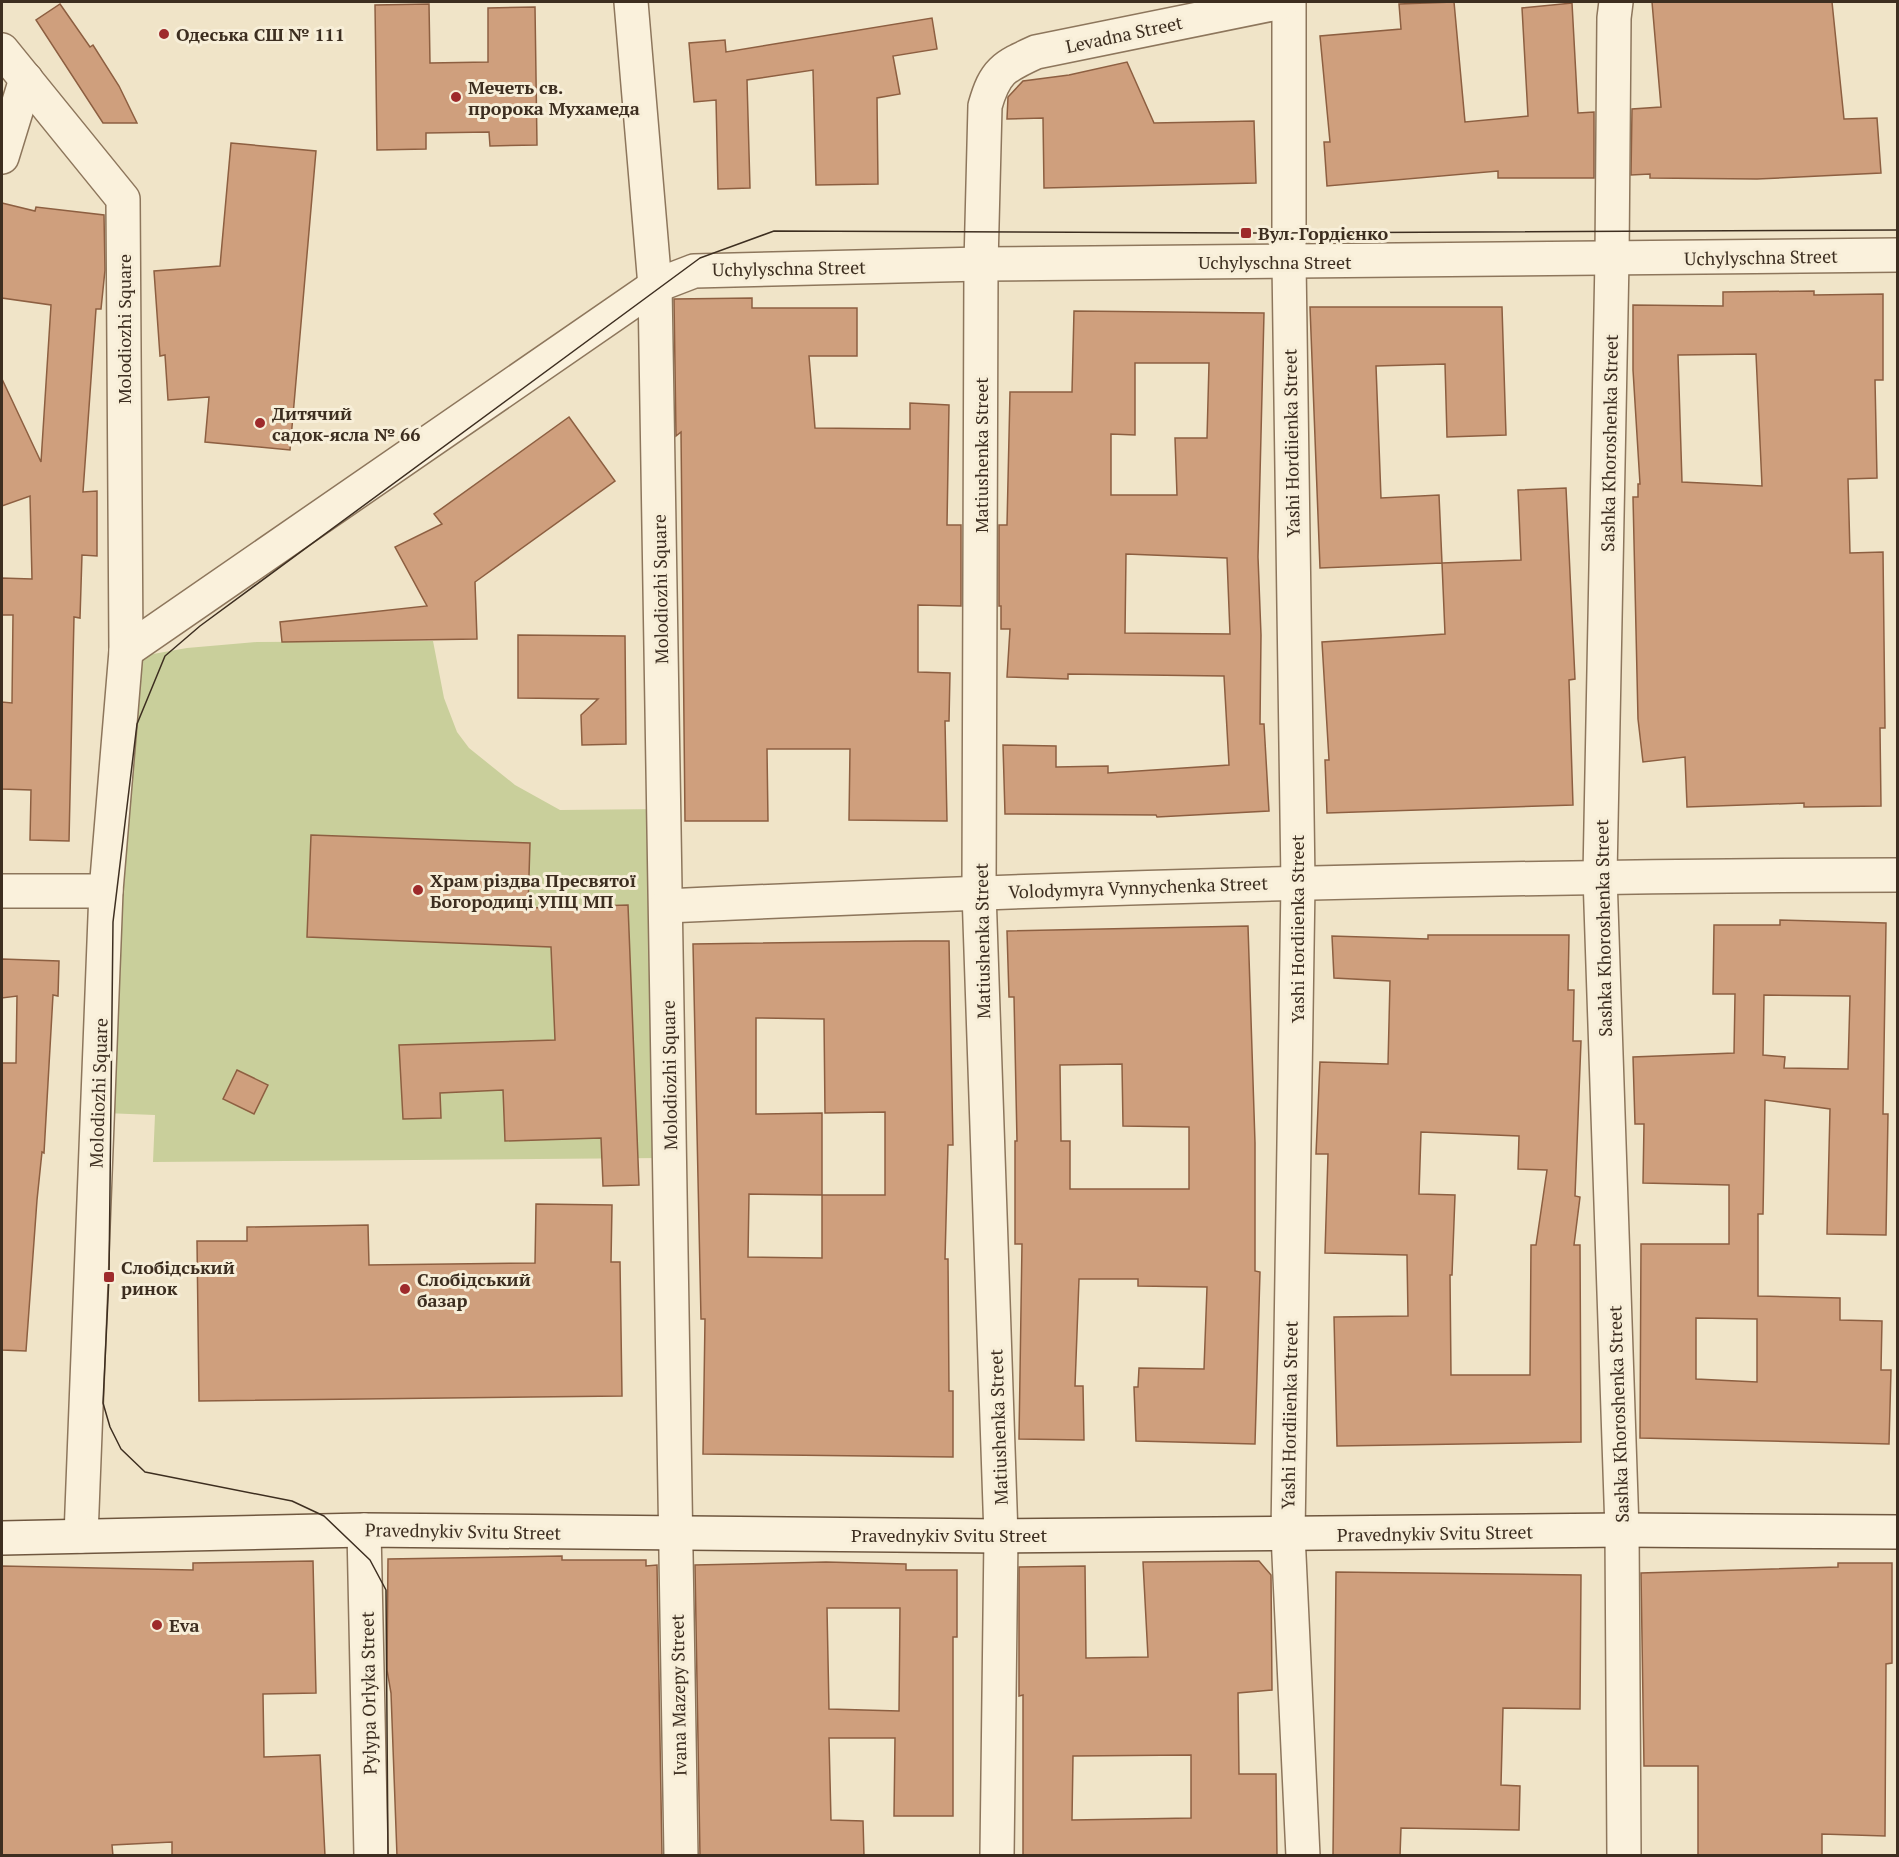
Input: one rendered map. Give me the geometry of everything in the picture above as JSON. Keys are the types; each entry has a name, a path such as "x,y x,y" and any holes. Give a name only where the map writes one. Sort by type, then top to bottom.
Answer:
{"street":[{"path":"126,651 655,286 631,2"},
{"name":"Levadna Street","path":"1036,52 1282,2"},
{"name":"Yashi Hordiienka Street","path":"1288,2 1289,262 1298,882 1287,1534 1303,1856"},
{"name":"Sashka Khoroshenka Street","path":"1616,2 1600,876 1622,1530 1624,1856"},
{"name":"Molodiozhi Square","path":"2,50 123,199 126,651 106,891 81,1536"},
{"name":"Matiushenka Street","path":"997,1856 1001,1536 980,892 981,264 985,106 992,81 1005,66 1036,52"},
{"path":"2,157 26,79"},
{"name":"Uchylyschna Street","path":"655,286 694,271 981,264 1898,255"},
{"name":"Molodiozhi Square","path":"655,286 676,1534"},
{"name":"Volodymyra Vynnychenka Street","path":"666,906 980,892 1298,882 1600,876 1898,875"},
{"path":"2,891 106,891"},
{"name":"Pravednykiv Svitu Street","path":"2,1538 364,1530 1001,1536 1622,1530 1898,1532"},
{"name":"Pylypa Orlyka Street","path":"364,1530 371,1856"},
{"name":"Ivana Mazepy Street","path":"676,1534 681,1856"}],"green space":[{"path":"433,641 444,698 457,732 469,748 515,785 560,810 663,809 661,1158 153,1162 155,1115 104,1113 136,657 187,648 257,642"}],"building":[{"path":"1454,2 1465,122 1528,116 1522,8 1572,3 1578,113 1594,112 1594,178 1498,178 1498,171 1327,186 1324,142 1330,142 1320,36 1401,29 1399,4"},
{"path":"1652,2 1832,2 1844,119 1877,118 1881,173 1757,179 1650,178 1650,174 1631,175 1632,109 1661,107"},
{"path":"60,4 90,47 93,45 119,86 137,123 103,123 36,20"},
{"name":"Мечеть св. пророка Мухамеда","path":"429,4 430,63 488,62 488,8 535,7 537,145 490,146 489,132 426,133 426,149 377,150 375,5"},
{"path":"932,18 937,49 893,56 900,94 877,98 878,184 816,185 813,70 747,80 750,188 718,189 716,100 694,102 689,43 725,40 726,52"},
{"path":"1127,62 1154,123 1254,121 1256,183 1044,188 1043,118 1007,119 1008,97 1023,81 1069,75"},
{"path":"231,143 316,151 290,450 205,442 209,397 168,400 165,355 160,356 154,271 220,266"},
{"path":"2,203 35,211 36,207 104,215 105,270 101,309 96,309 83,492 97,491 97,556 82,555 80,618 74,617 69,841 30,840 31,790 2,789 2,702 12,703 13,615 2,615 2,578 32,579 30,496 2,506 2,379 41,462 51,305 2,298"},
{"path":"1814,291 1814,295 1883,294 1883,380 1875,380 1877,478 1848,479 1850,553 1883,552 1885,728 1880,728 1881,806 1804,807 1804,803 1687,807 1685,757 1643,762 1638,719 1633,497 1638,497 1638,484 1640,484 1633,370 1633,305 1723,306 1723,292","holes":["1756,354 1762,486 1682,482 1678,355"]},
{"path":"752,298 752,308 857,308 857,356 809,356 815,428 910,429 910,403 949,405 947,525 961,525 961,606 918,605 918,672 950,673 949,721 945,721 947,821 849,820 850,749 767,749 768,821 685,821 681,432 676,436 674,299"},
{"path":"1310,307 1502,307 1506,435 1447,437 1445,364 1376,366 1381,498 1439,495 1442,563 1320,568"},
{"path":"1074,311 1264,313 1258,557 1261,635 1260,724 1264,724 1269,811 1157,817 1156,815 1005,814 1003,745 1056,746 1056,767 1108,766 1108,773 1229,765 1224,676 1068,674 1068,679 1007,677 1010,629 1001,629 999,525 1007,525 1010,392 1072,392","holes":["1135,363 1209,363 1207,438 1175,438 1177,495 1111,495 1111,434 1135,435","1126,554 1227,558 1230,634 1125,633"]},
{"path":"569,417 615,481 475,582 477,639 282,642 280,622 427,606 395,547 442,524 434,514"},
{"path":"1566,488 1575,679 1569,680 1573,805 1327,813 1325,760 1329,760 1322,642 1445,634 1442,563 1521,560 1518,490"},
{"path":"518,635 625,636 626,744 582,745 581,715 598,699 518,698"},
{"path":"311,835 530,843 528,908 628,905 639,1185 603,1186 601,1138 505,1141 503,1090 440,1093 441,1118 403,1119 399,1045 555,1040 551,947 307,937"},
{"path":"1780,920 1886,923 1883,1114 1888,1114 1886,1235 1827,1234 1830,1109 1765,1100 1763,1214 1758,1214 1758,1296 1840,1298 1840,1320 1882,1321 1881,1370 1891,1370 1889,1444 1640,1438 1641,1244 1729,1244 1729,1185 1643,1183 1644,1124 1635,1124 1633,1057 1734,1053 1735,994 1713,994 1714,925 1780,925","holes":["1764,995 1850,996 1848,1069 1784,1068 1785,1057 1763,1055","1696,1318 1757,1319 1757,1382 1696,1379"]},
{"path":"1248,926 1255,1143 1255,1271 1260,1272 1255,1444 1136,1441 1134,1387 1138,1387 1139,1368 1204,1369 1207,1287 1138,1286 1138,1279 1079,1279 1075,1386 1083,1386 1084,1440 1019,1439 1022,1244 1015,1244 1015,1141 1017,1141 1014,997 1009,997 1007,931","holes":["1122,1064 1123,1126 1189,1127 1189,1189 1070,1189 1070,1141 1061,1141 1060,1065"]},
{"path":"1428,935 1569,935 1568,990 1574,990 1573,1041 1581,1041 1575,1196 1580,1197 1574,1245 1580,1245 1581,1442 1337,1446 1334,1317 1408,1316 1407,1255 1325,1253 1328,1154 1316,1154 1320,1062 1388,1064 1390,981 1334,978 1332,936 1428,939","holes":["1421,1132 1519,1136 1518,1169 1547,1170 1536,1245 1531,1245 1530,1375 1451,1375 1450,1275 1452,1275 1455,1195 1419,1194"]},
{"path":"949,941 953,1145 948,1145 945,1259 948,1259 949,1391 953,1391 953,1457 703,1454 705,1319 701,1319 693,944","holes":["756,1018 824,1019 825,1113 885,1112 885,1195 822,1195 822,1113 756,1114","749,1194 822,1195 822,1258 748,1257"]},
{"path":"2,959 59,961 58,996 53,995 44,1153 42,1152 37,1200 26,1351 2,1350 2,1063 16,1063 17,996 2,998"},
{"path":"237,1070 268,1085 254,1114 223,1099"},
{"path":"536,1204 612,1205 611,1262 620,1262 622,1396 199,1401 197,1241 247,1241 247,1227 368,1225 369,1265 535,1263"},
{"path":"562,1556 562,1560 646,1560 646,1566 657,1565 662,1856 397,1856 391,1693 387,1670 388,1559"},
{"path":"313,1561 316,1693 263,1694 264,1757 320,1755 325,1856 172,1856 172,1842 112,1845 113,1856 2,1856 2,1566 193,1570 193,1563"},
{"path":"1259,1561 1271,1575 1272,1690 1238,1693 1239,1774 1276,1774 1277,1856 1023,1856 1023,1695 1019,1696 1019,1567 1085,1566 1086,1658 1148,1657 1143,1562","holes":["1191,1755 1191,1818 1072,1820 1073,1756"]},
{"path":"826,1562 906,1564 906,1570 957,1570 957,1637 953,1637 953,1816 894,1816 895,1738 829,1738 831,1820 863,1821 864,1856 700,1856 695,1565","holes":["827,1608 900,1608 899,1711 829,1709"]},
{"path":"1838,1563 1892,1563 1892,1663 1886,1664 1885,1836 1822,1834 1822,1856 1698,1856 1698,1766 1644,1766 1641,1573 1838,1567"},
{"path":"1336,1572 1581,1575 1580,1709 1503,1708 1501,1785 1520,1786 1519,1830 1401,1828 1400,1856 1333,1856"}],"tram line":[{"path":"388,1856 386,1590 370,1560 324,1516 292,1501 145,1472 121,1449 110,1427 103,1403 109,1277 113,922 137,724 165,656 200,626 700,258 774,231 1246,233 1898,230"}],"place":[{"name":"Одеська СШ № 111","path":"164,34"},
{"name":"Мечеть св. пророка Мухамеда","path":"456,97"},
{"name":"Вул. Гордієнко","path":"1246,233"},
{"name":"Дитячий садок-ясла № 66","path":"260,423"},
{"name":"Храм різдва Пресвятої Богородиці УПЦ МП","path":"418,890"},
{"name":"Слобідський ринок","path":"109,1277"},
{"name":"Слобідський базар","path":"405,1289"},
{"name":"Eva","path":"157,1625"}]}
